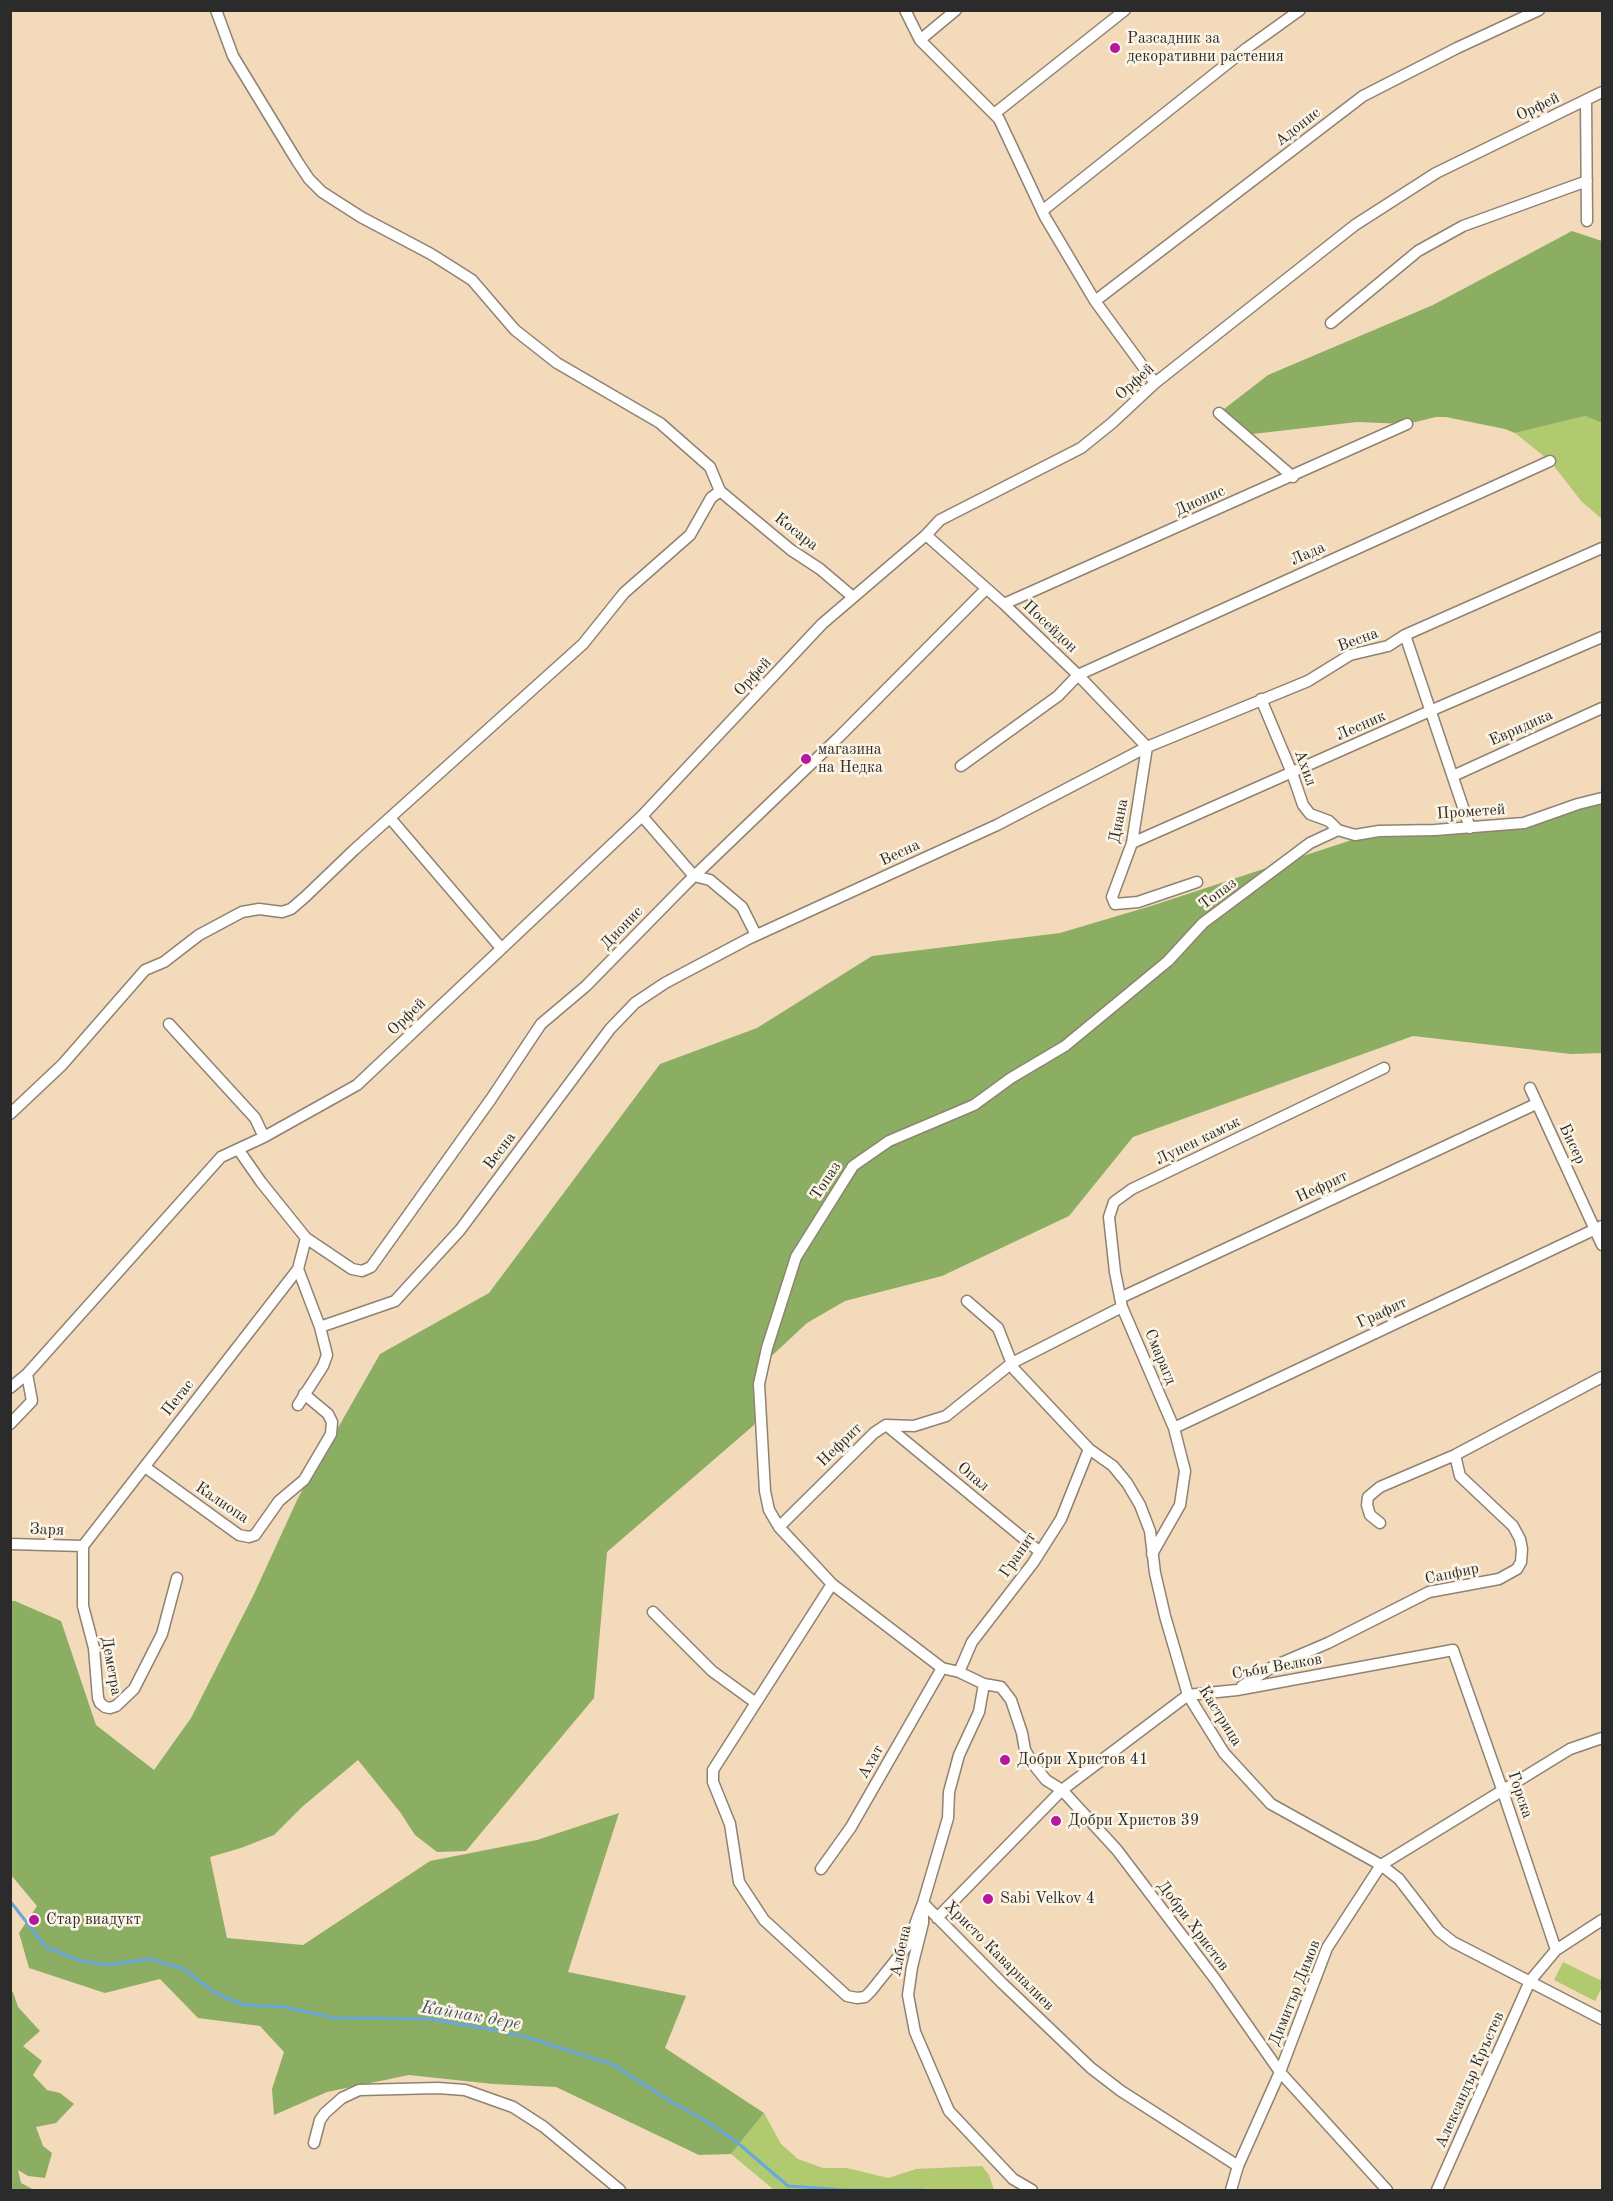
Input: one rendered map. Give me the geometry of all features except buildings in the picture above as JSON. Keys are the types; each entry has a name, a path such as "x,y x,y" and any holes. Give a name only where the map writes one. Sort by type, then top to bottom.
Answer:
{"street":[{"path":"10,1114 62,1065 145,970 164,962 199,935 242,912 259,909 275,912 291,909 584,644 624,593 690,536 711,498 720,491 710,467 660,423 557,363 515,330 472,280 431,254 336,202 316,186 297,161 233,56 216,10"},
{"path":"905,10 920,40 999,119 1042,211 1095,301 1155,382"},
{"path":"920,40 956,10"},
{"path":"994,114 1125,10"},
{"path":"1042,211 1247,48 1300,10"},
{"name":"Адонис","path":"1095,301 1363,96 1457,48 1539,10"},
{"name":"Орфей","path":"10,1388 27,1374 221,1157 264,1137 357,1085 642,816 822,624 926,536 940,520 1081,448 1112,423 1155,382 1355,225 1436,173 1602,92"},
{"path":"1586,100 1587,221"},
{"path":"1331,323 1418,251 1463,226 1587,181"},
{"path":"1219,413 1293,477"},
{"name":"Дионис","path":"1004,604 1293,477 1407,424"},
{"name":"Лада","path":"1078,675 1550,461"},
{"name":"Косара","path":"720,491 791,550 820,569 853,597"},
{"name":"Посейдон","path":"926,536 1004,604 1148,747"},
{"name":"Весна","path":"320,1327 395,1301 460,1230 582,1065 616,1023 635,1004 665,984 756,936 997,825 1148,747 1308,681 1350,655 1388,646 1405,635 1602,548"},
{"name":"Дионис","path":"306,1239 352,1269 362,1271 371,1267 541,1024 586,986 694,876 838,738 986,589"},
{"path":"1405,635 1470,828"},
{"name":"Лесник","path":"1132,843 1430,711 1602,638"},
{"path":"961,766 1058,696 1078,675"},
{"name":"Ахил","path":"1261,699 1303,805 1310,814 1329,821 1338,830"},
{"name":"Евридика","path":"1453,776 1602,708"},
{"name":"Диана","path":"1148,747 1132,843 1112,897 1115,904 1129,904 1197,882"},
{"name":"Прометей","path":"1338,830 1355,835 1379,831 1524,824 1578,804 1602,798"},
{"path":"642,816 694,876 710,880 742,907 756,936"},
{"path":"390,818 501,948"},
{"name":"Топаз","path":"984,1684 959,1672 942,1668 832,1584 780,1527 769,1510 765,1491 759,1384 767,1348 796,1257 853,1166 889,1141 974,1105 1011,1078 1065,1046 1168,961 1203,923 1310,843 1338,830"},
{"path":"169,1024 255,1118 264,1137"},
{"name":"Лунен камък","path":"1121,1303 1109,1217 1114,1202 1132,1189 1384,1068"},
{"name":"Бисер","path":"1530,1088 1599,1228 1602,1245"},
{"name":"Нефрит","path":"780,1527 874,1433 886,1425 914,1426 946,1416 1012,1363 1121,1303 1536,1104"},
{"path":"238,1149 306,1239 298,1269 320,1327 327,1355 323,1366 298,1405"},
{"name":"Графит","path":"1174,1428 1599,1228"},
{"name":"Пегас","path":"82,1546 298,1269"},
{"name":"Кастрица","path":"967,1301 998,1328 1014,1369 1089,1449 1113,1466 1127,1483 1140,1505 1150,1531 1152,1554 1165,1616 1188,1695 1224,1753 1271,1804 1380,1865 1399,1879 1439,1931 1453,1942 1602,2019"},
{"name":"Смарагд","path":"1121,1303 1174,1428 1185,1471 1180,1505 1152,1554"},
{"path":"10,1424 32,1401 27,1374"},
{"path":"1380,1523 1370,1515 1367,1505 1368,1497 1380,1487 1455,1455 1602,1377"},
{"name":"Калиопа","path":"145,1467 239,1535 249,1537 255,1535 279,1501 304,1480 331,1434 332,1422 328,1414 304,1394"},
{"name":"Опал","path":"886,1425 1040,1552"},
{"name":"Гранит","path":"959,1672 972,1642 1040,1552 1060,1519 1089,1449"},
{"name":"Сапфир","path":"1237,1690 1274,1666 1328,1643 1429,1592 1498,1579 1517,1569 1521,1562 1522,1549 1513,1526 1460,1476 1455,1455"},
{"name":"Заря","path":"10,1544 82,1546"},
{"name":"Деметра","path":"82,1546 83,1606 94,1648 98,1698 105,1707 116,1706 134,1689 162,1634 177,1578"},
{"name":"Христо Каварналиев","path":"832,1584 713,1770 713,1782 730,1824 739,1882 764,1920 848,1996 857,1998 871,1991 907,1946 924,1903 1091,2068 1121,2091 1238,2166"},
{"path":"653,1612 712,1671 756,1703"},
{"name":"Съби Велков","path":"1188,1695 1237,1690 1453,1650"},
{"name":"Горска","path":"1453,1650 1556,1950"},
{"name":"Ахат","path":"821,1869 851,1827 942,1668"},
{"name":"Добри Христов","path":"984,1684 1001,1688 1011,1700 1025,1750 1046,1780 1062,1790 1116,1850 1215,1979 1280,2072 1386,2190"},
{"name":"Албена","path":"984,1684 979,1712 959,1755 949,1792 948,1818 924,1903 923,1923 912,1966 908,1995 915,2032 949,2111 1013,2179 1032,2190"},
{"path":"937,1918 1062,1790 1188,1695"},
{"name":"Димитър Димов","path":"1231,2190 1238,2166 1280,2072 1327,1948 1380,1865 1570,1749 1602,1738"},
{"name":"Александър Кръстев","path":"1437,2190 1530,1981 1556,1950 1602,1920"},
{"path":"314,2143 320,2120 325,2113 342,2098 359,2090 438,2088 465,2090 513,2107 544,2127 620,2190"}],"green space":[{"path":"1572,231 1602,241 1602,423 1585,416 1515,433 1446,417 1436,417 1407,424 1357,422 1244,435 1219,413 1268,375 1433,305"},
{"path":"1585,416 1602,423 1602,519 1582,502 1550,461 1515,433"},
{"path":"1602,799 1602,1053 1571,1054 1413,1036 1133,1137 1069,1216 942,1276 845,1301 807,1323 763,1364 761,1403 754,1425 607,1552 594,1698 466,1851 437,1852 415,1835 400,1812 358,1760 302,1807 274,1835 210,1857 227,1938 303,1945 430,1861 537,1840 619,1813 568,1972 686,1996 665,2048 764,2113 731,2154 699,2155 556,2087 493,2084 409,2075 327,2092 274,2115 272,2089 284,2052 260,2026 198,2018 160,1979 105,1993 29,1968 19,1933 37,1906 11,1875 10,1601 15,1601 61,1621 96,1725 154,1770 191,1718 254,1594 298,1498 380,1354 489,1293 660,1064 757,1028 872,956 1060,933 1151,906 1379,831 1524,823"},
{"path":"1563,1962 1602,1981 1602,1987 1595,2001 1554,1980"},
{"path":"10,1992 13,1992 18,2007 40,2031 23,2046 42,2061 33,2075 47,2090 60,2093 74,2104 56,2123 36,2127 43,2146 52,2153 45,2178 28,2176 18,2170 21,2183 34,2190 11,2190"},
{"path":"764,2113 781,2144 798,2159 823,2168 847,2168 888,2178 916,2169 982,2166 989,2175 994,2190 774,2190 731,2154"}],"waterway":[{"name":"Кайнак дере","path":"10,1901 46,1947 81,1961 108,1965 150,1959 184,1969 215,1993 244,2005 284,2007 335,2018 429,2019 526,2037 614,2065 711,2124 739,2144 788,2186 845,2190 923,2190"}],"place":[{"name":"Разсадник за декоративни растения","path":"1115,48"},
{"name":"магазина на Недка","path":"806,759"},
{"name":"Добри Христов 41","path":"1005,1760"},
{"name":"Добри Христов 39","path":"1056,1821"},
{"name":"Sabi Velkov 4","path":"988,1899"},
{"name":"Стар виадукт","path":"34,1920"}]}
